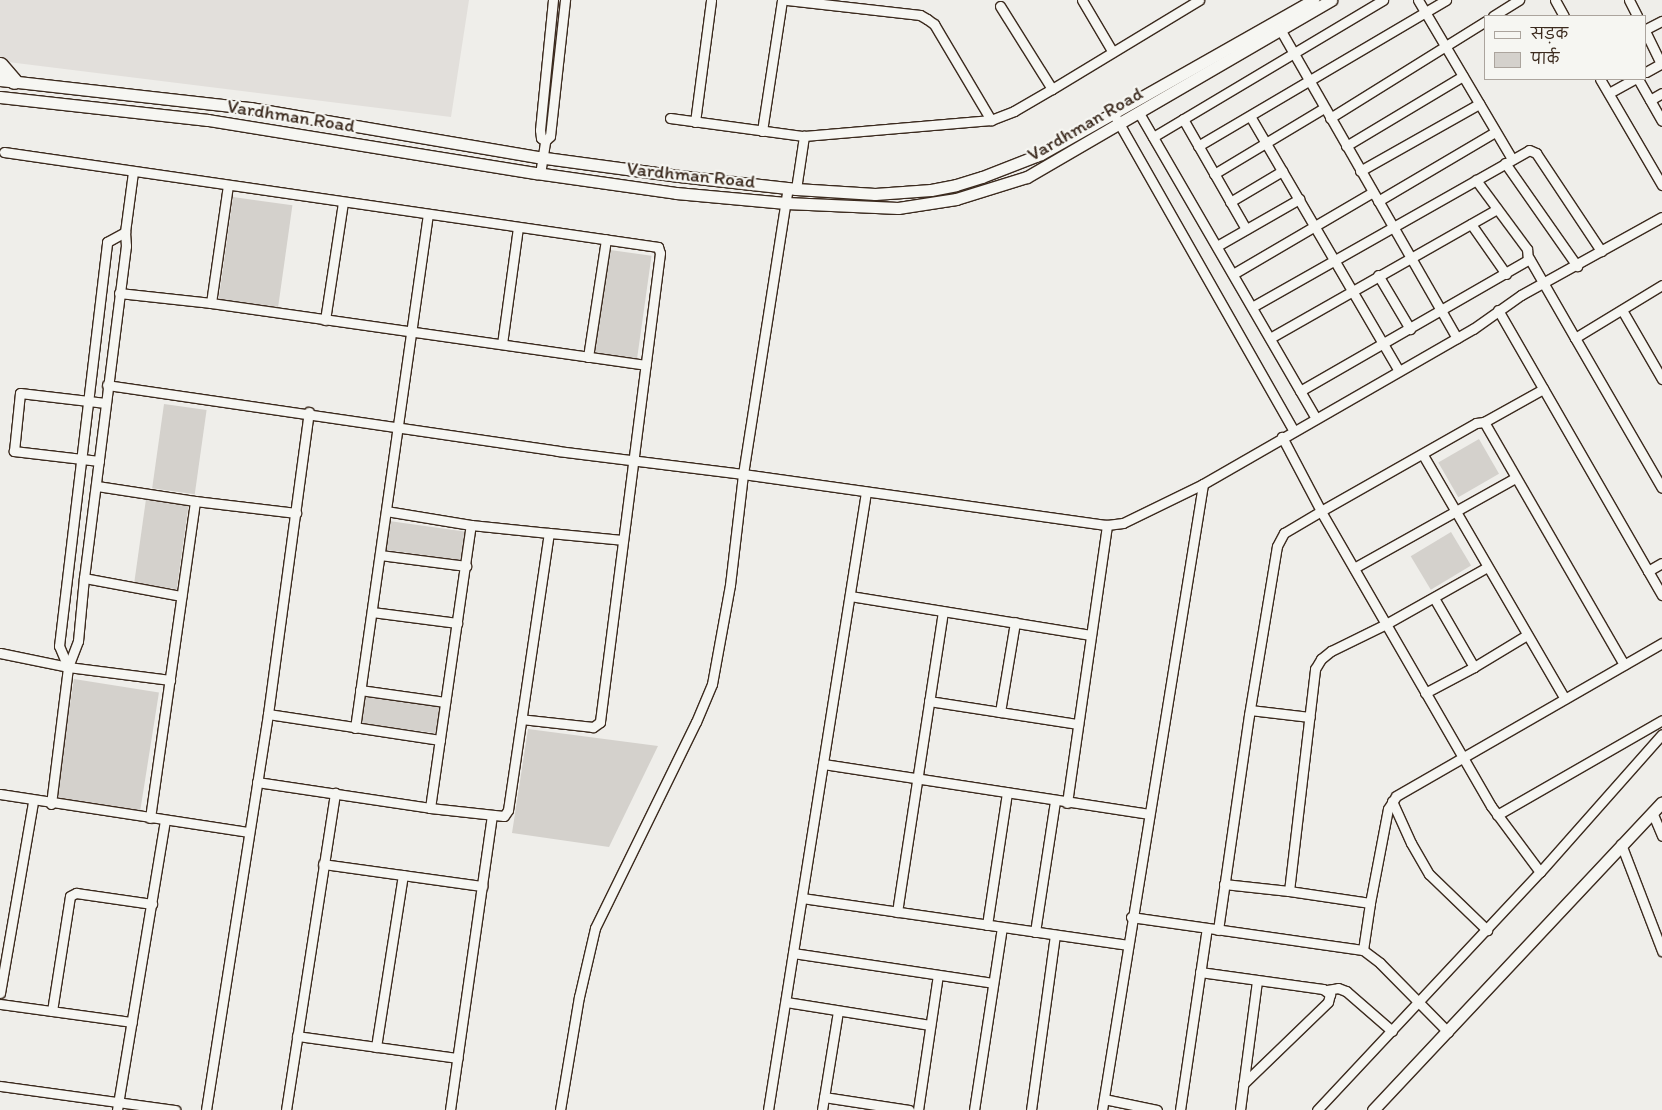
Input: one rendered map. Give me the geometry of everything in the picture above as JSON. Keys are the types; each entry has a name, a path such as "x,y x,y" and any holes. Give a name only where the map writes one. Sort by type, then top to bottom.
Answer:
{"main road":[{"path":"0,65 7,80"}],"street":[{"path":"545,141 541,138 540,130 553,0"},
{"path":"540,174 545,141 550,136 565,0"},
{"path":"695,122 711,0"},
{"path":"762,132 782,0"},
{"path":"787,0 920,15 928,19 934,24 991,120"},
{"path":"1082,0 1112,51"},
{"path":"670,118 762,132 804,136 991,120 1014,111 1199,0"},
{"name":"Vardhman Road","path":"7,80 242,107 543,157 792,189 875,194 931,190 956,185 1041,154 1112,112 1277,25 1331,0"},
{"path":"1153,137 1383,0"},
{"path":"1418,0 1495,132 1508,161 1576,266"},
{"path":"1198,146 1446,0"},
{"path":"1496,15 1519,0"},
{"path":"1555,0 1563,15"},
{"path":"1630,0 1637,15"},
{"name":"Vardhman Road","path":"0,97 208,120 540,174 676,193 786,203 898,208 956,199 985,192 1027,178 1139,113 1277,25 1310,1"},
{"path":"1000,6 1052,89"},
{"path":"1647,28 1662,21"},
{"path":"1330,118 1484,22"},
{"path":"1277,25 1457,338"},
{"path":"1647,35 1661,63 1647,71"},
{"path":"1346,146 1463,76"},
{"path":"1601,80 1661,181"},
{"path":"1609,93 1634,80"},
{"path":"1637,80 1662,121"},
{"path":"1650,100 1662,92"},
{"path":"1360,171 1479,104"},
{"path":"1214,174 1324,108"},
{"path":"1112,112 1294,431"},
{"path":"1139,113 1316,418"},
{"path":"1250,116 1398,372"},
{"path":"1183,119 1246,229"},
{"path":"1378,201 1495,132"},
{"path":"560,1110 579,997 595,928 696,722 712,684 730,585 743,474 786,203 792,189 804,136"},
{"path":"1252,308 1525,151 1536,153 1601,251"},
{"path":"4,152 606,239 658,247 660,249 598,725 592,727 521,719"},
{"path":"51,804 68,667 78,641 107,385 126,246 125,232 133,172"},
{"path":"1230,202 1282,172"},
{"path":"1476,180 1527,249 1529,258 1543,283 1662,488"},
{"path":"211,304 228,185"},
{"path":"1233,274 1373,192"},
{"path":"1217,246 1299,199"},
{"path":"325,320 343,202"},
{"path":"1270,338 1497,209"},
{"path":"355,728 428,214"},
{"path":"107,385 1107,525 1123,523 1203,484 1457,338 1543,283 1662,217"},
{"path":"1471,224 1506,274"},
{"path":"502,344 518,227"},
{"path":"68,667 59,646 107,242 125,232"},
{"path":"588,357 606,239"},
{"path":"1300,391 1506,274 1529,258"},
{"path":"1378,275 1410,328"},
{"path":"1575,338 1662,286"},
{"path":"119,293 211,304 646,365"},
{"path":"1498,310 1662,595"},
{"path":"1622,310 1662,379"},
{"path":"1218,930 1250,710 1278,542 1284,533 1321,510 1476,424 1484,422 1544,389"},
{"path":"99,462 14,451 20,393 105,403"},
{"path":"206,1110 268,714 309,412"},
{"path":"1484,422 1624,664"},
{"path":"1282,437 1321,510 1462,757 1497,815 1540,872"},
{"path":"1423,455 1564,699"},
{"path":"1354,568 1515,478"},
{"path":"1102,1110 1131,916 1203,484"},
{"path":"97,486 195,502 296,513"},
{"path":"768,1110 866,492"},
{"path":"150,818 195,502"},
{"path":"386,511 471,525 623,540"},
{"path":"430,808 471,525"},
{"path":"1067,803 1107,525"},
{"path":"257,782 430,808 504,816 508,810 548,533"},
{"path":"380,555 466,566"},
{"path":"1648,571 1662,563"},
{"path":"1289,891 1314,674 1321,659 1487,567"},
{"path":"84,578 181,596"},
{"path":"850,596 1091,634"},
{"path":"1434,598 1474,666"},
{"path":"897,912 943,611"},
{"path":"372,612 457,623"},
{"path":"1000,712 1015,622"},
{"path":"1425,693 1527,635"},
{"path":"1363,950 1388,809 1400,791 1662,643"},
{"path":"0,653 68,667 170,680"},
{"path":"360,690 445,702"},
{"path":"929,701 1078,724"},
{"path":"1250,710 1310,717"},
{"path":"268,714 440,740"},
{"path":"1497,815 1662,720"},
{"path":"1317,1110 1487,930 1662,734"},
{"path":"823,764 1148,814"},
{"path":"286,1110 335,793"},
{"path":"987,925 1007,793"},
{"path":"0,794 51,804 249,832"},
{"path":"0,993 33,801"},
{"path":"1035,932 1055,801"},
{"path":"1392,801 1411,843 1429,874 1487,930"},
{"path":"1373,1110 1662,802"},
{"path":"1652,812 1662,836"},
{"path":"450,1110 492,816"},
{"path":"118,1106 165,821"},
{"path":"1621,844 1662,951"},
{"path":"323,864 482,886"},
{"path":"376,1047 404,875"},
{"path":"1224,884 1370,903"},
{"path":"52,1011 70,896 76,893 152,904"},
{"path":"802,898 1127,945"},
{"path":"1131,916 1363,950 1380,963 1448,1032"},
{"path":"974,1110 1002,927"},
{"path":"1180,1110 1207,928"},
{"path":"1031,1110 1054,935"},
{"path":"794,954 993,983"},
{"path":"1200,972 1327,990 1338,988 1346,991 1392,1031"},
{"path":"918,1110 938,975"},
{"path":"1240,1110 1257,980"},
{"path":"1243,1084 1328,1002 1330,994 1327,990"},
{"path":"786,1002 930,1025"},
{"path":"0,1004 132,1022"},
{"path":"822,1110 838,1011"},
{"path":"297,1036 458,1058"},
{"path":"0,1086 118,1106 175,1110"},
{"path":"824,1097 909,1110"},
{"path":"1104,1099 1157,1110"}],"shaded area":[{"path":"0,0 469,0 451,117 0,61"}],"green space":[{"path":"233,197 292,205 277,312 218,304"},
{"path":"603,249 652,256 637,361 588,354"},
{"path":"164,404 207,410 195,494 152,488"},
{"path":"1479,439 1499,474 1458,497 1438,462"},
{"path":"146,499 189,505 177,589 134,583"},
{"path":"389,521 466,532 462,561 385,550"},
{"path":"1451,532 1471,565 1431,590 1411,556"},
{"path":"74,679 159,692 140,812 55,799"},
{"path":"364,695 440,704 437,733 360,724"},
{"path":"528,729 658,746 609,847 512,833"}]}
